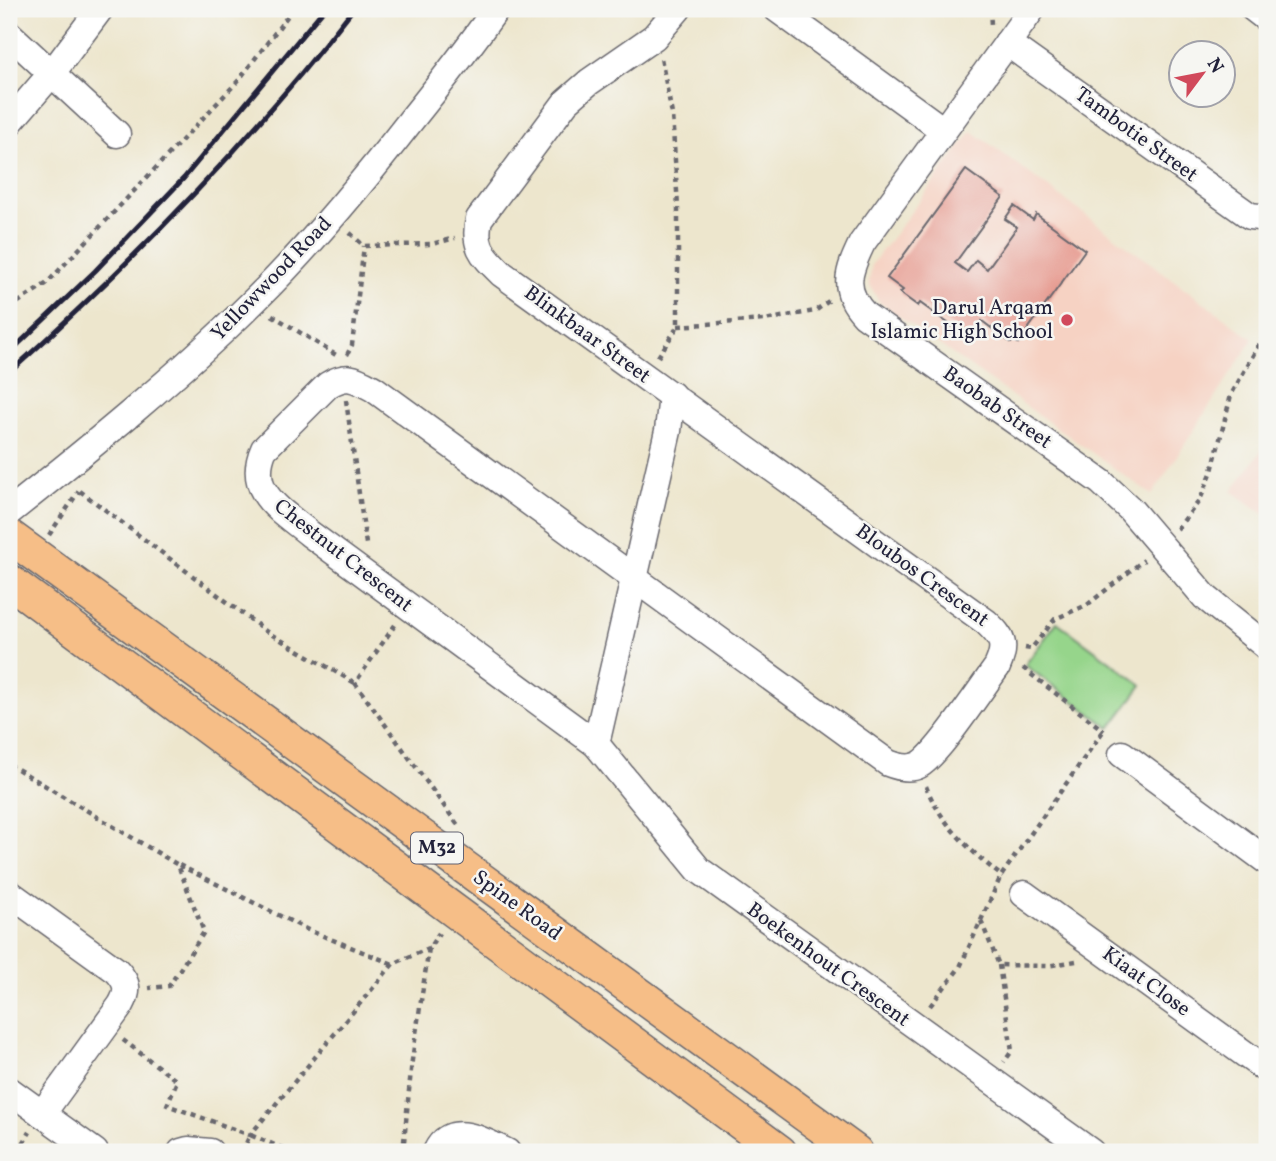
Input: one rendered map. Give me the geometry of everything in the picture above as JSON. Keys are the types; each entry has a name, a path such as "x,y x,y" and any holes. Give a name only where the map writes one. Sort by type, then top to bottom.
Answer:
{"main road":[{"name":"Spine Road","path":"20,532 856,1152"},
{"name":"Spine Road","path":"9,581 780,1152"}],"street":[{"path":"9,123 52,73 100,9"},
{"name":"Yellowwood Road","path":"20,532 167,382 307,247 363,182 496,9"},
{"path":"476,233 479,219 488,205 566,102 589,82 654,37 678,9"},
{"path":"777,9 943,130"},
{"path":"848,286 852,264 862,243 1032,9"},
{"path":"1254,9 1267,19"},
{"path":"9,34 117,134"},
{"name":"Tambotie Street","path":"1007,43 1250,216 1267,218"},
{"name":"Blinkbaar Street","path":"476,233 482,253 502,274 672,395 667,431 596,744"},
{"name":"Baobab Street","path":"848,286 854,303 865,315 1101,482 1130,509 1205,597 1267,647"},
{"name":"Chestnut Crescent","path":"596,744 408,607 272,503 263,492 258,462 264,449 328,385 348,377 374,388 634,578"},
{"name":"Bloubos Crescent","path":"672,395 996,631 1003,644 1003,654 997,667 929,758 919,765"},
{"path":"634,578 888,763 900,767 919,765"},
{"name":"Boekenhout Crescent","path":"596,744 699,870 1091,1152"},
{"path":"1122,754 1267,861"},
{"path":"9,893 117,971 128,990 121,1005 42,1114"},
{"name":"Kiaat Close","path":"1024,894 1267,1070"},
{"path":"9,1090 95,1152"},
{"path":"436,1152 449,1137 463,1134 508,1152"},
{"path":"181,1152 210,1152"}],"path":[{"path":"9,308 46,284 238,81 293,9"},
{"path":"645,376 678,326 678,207 672,114 663,62 654,37"},
{"path":"350,233 364,246 432,244 476,233"},
{"path":"271,314 344,359 352,345 364,246"},
{"path":"678,326 764,320 815,311 848,286"},
{"path":"1169,538 1200,500 1212,471 1231,395 1267,330"},
{"path":"345,397 366,536"},
{"path":"74,486 267,632 355,683 464,832"},
{"path":"20,532 80,491"},
{"path":"1104,730 1020,666 1055,619 1087,605 1147,557"},
{"path":"355,683 408,607"},
{"path":"1003,644 1031,649"},
{"path":"9,764 178,865 308,930 393,964"},
{"path":"919,765 933,805 974,855 1024,894"},
{"path":"128,990 169,986 204,932 178,865"},
{"path":"981,920 999,965 1012,1051 992,1081"},
{"path":"403,1152 412,1060 429,948 445,923"},
{"path":"242,1152 250,1135 393,964 429,948"},
{"path":"999,965 1047,966 1109,955"},
{"path":"105,1027 177,1081 167,1105 292,1152"}],"shaded area":[{"name":"Darul Arqam Islamic High School","path":"972,131 1253,339 1152,495 879,302 869,283 872,264"},
{"path":"1267,443 1267,516 1232,491"}],"green space":[{"path":"1057,622 1142,685 1110,728 1025,665"}],"building":[{"path":"966,170 1003,197 955,263 967,272 976,260 987,269 1017,227 1005,219 1014,206 1033,220 1036,214 1085,250 1018,343 1014,340 1011,343 982,321 970,339 920,303 918,306 900,293 903,290 887,278"}],"railway":[{"path":"9,353 95,271 184,178 324,9"},
{"path":"9,373 101,288 189,199 274,106 353,9"}],"place":[{"name":"Darul Arqam Islamic High School","path":"1067,320"}]}
